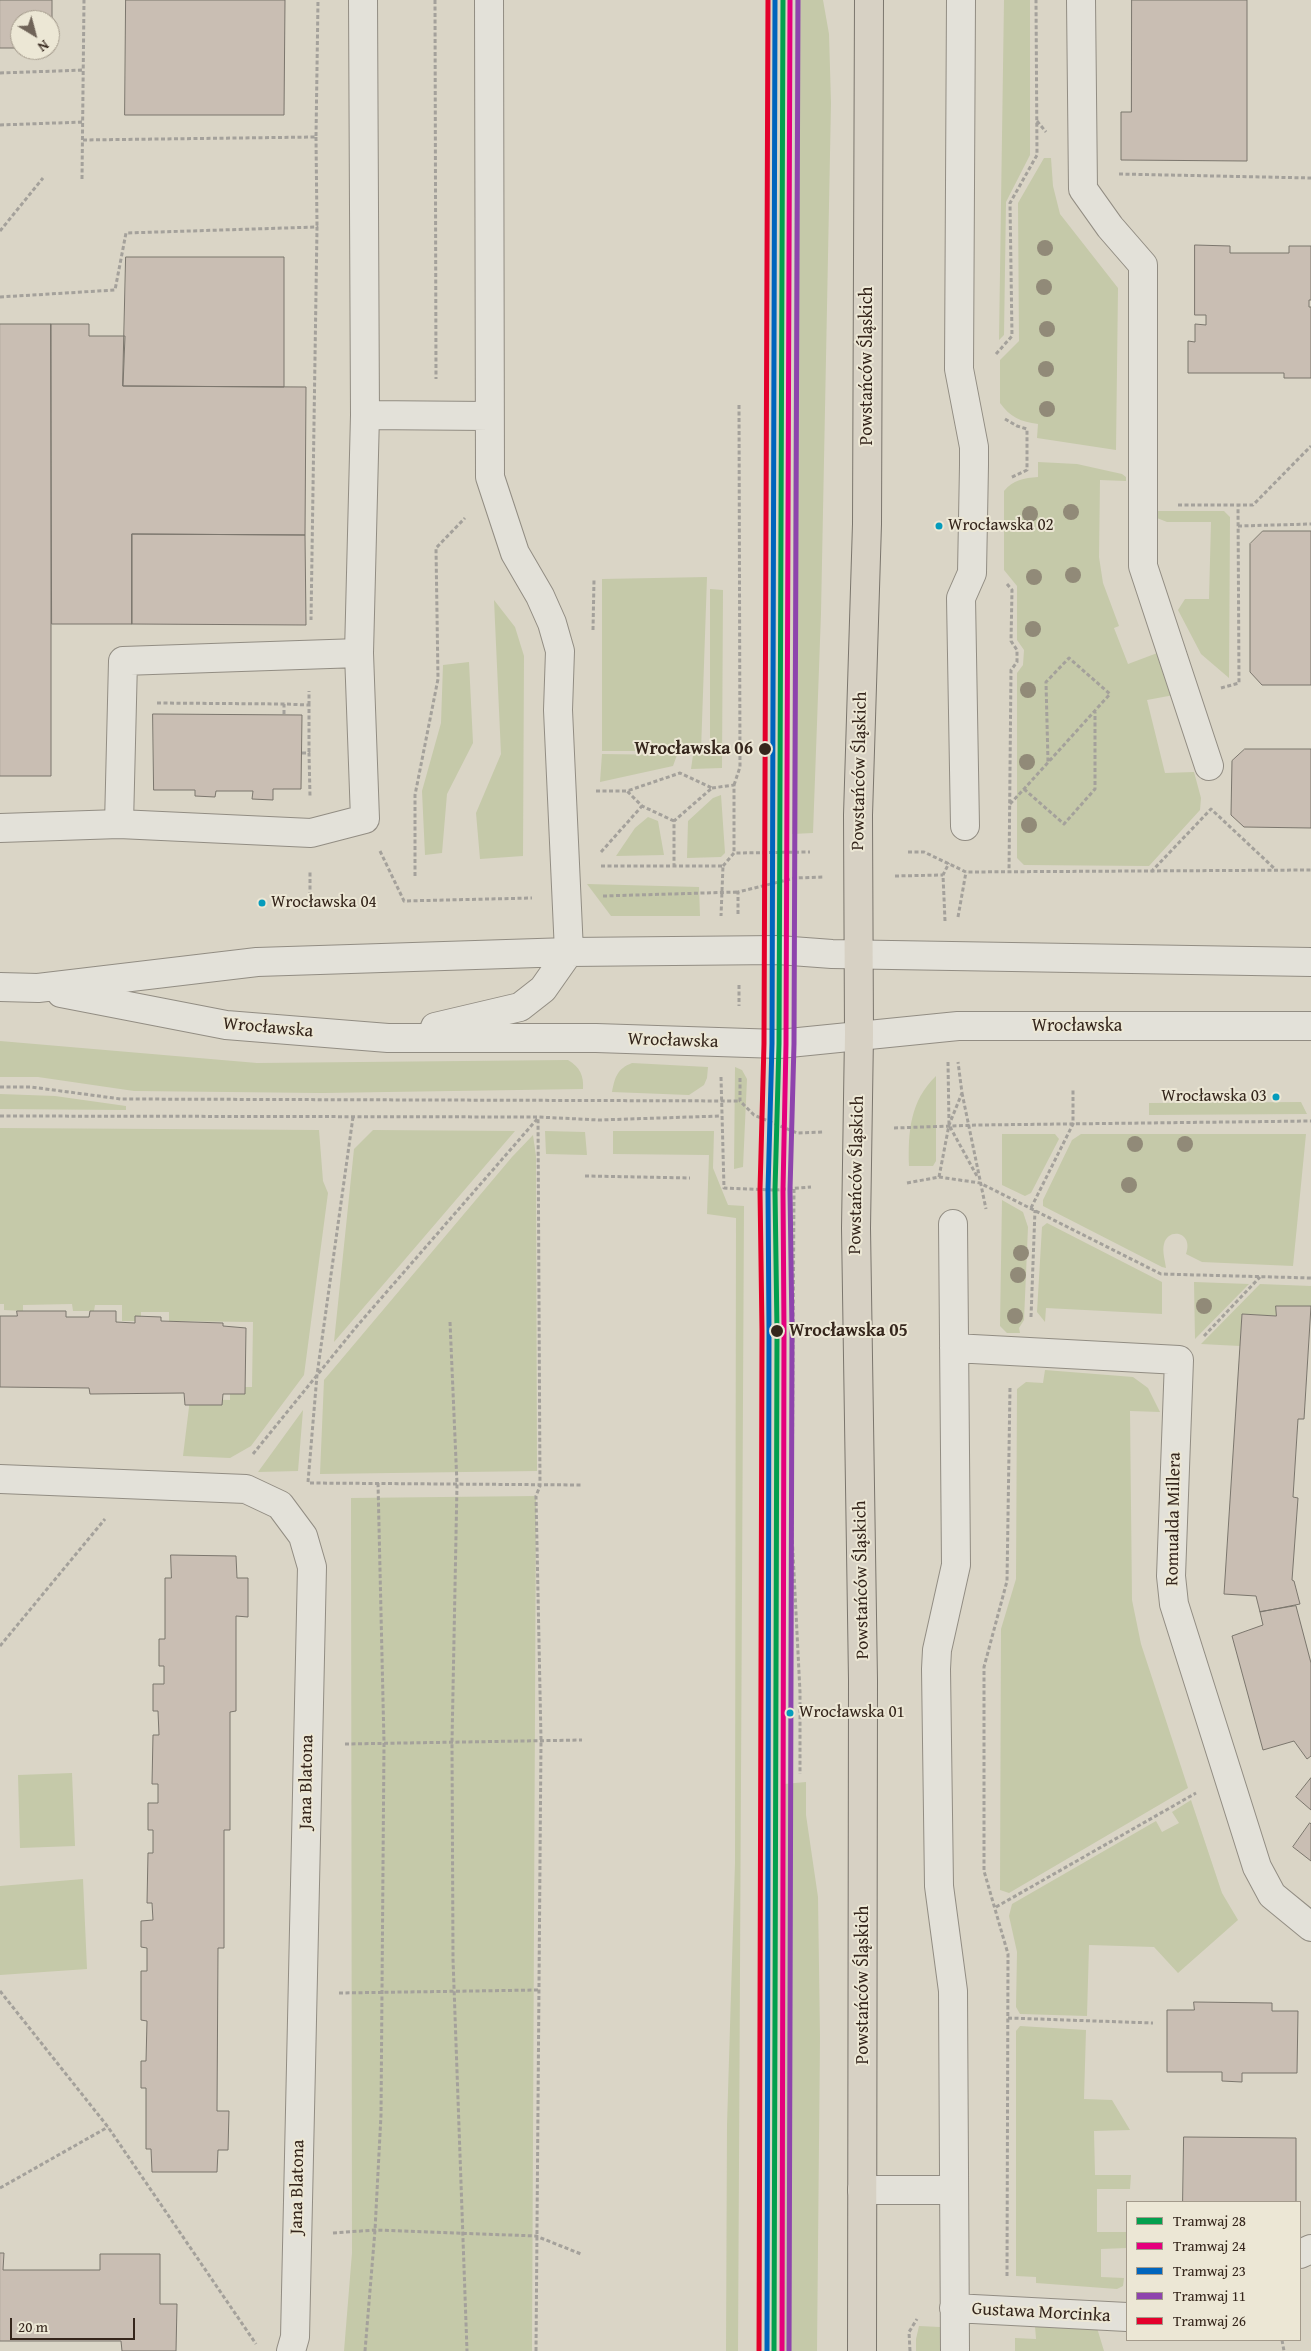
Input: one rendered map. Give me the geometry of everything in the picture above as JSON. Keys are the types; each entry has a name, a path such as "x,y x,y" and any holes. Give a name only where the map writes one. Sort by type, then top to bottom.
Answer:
{"main road":[{"name":"Powstańców Śląskich","path":"862,2351 863,1680 856,1228 859,1035 858,815 867,514 868,0"}],"street":[{"path":"0,828 119,824 311,832 365,819 359,653 364,414 362,0"},
{"path":"388,1038 520,1007 543,990 568,952 558,710 560,651 552,624 540,596 515,553 490,477 490,0"},
{"path":"961,0 959,369 974,447 972,573 961,598 965,826"},
{"path":"1081,0 1083,189 1110,227 1143,265 1143,566 1209,766"},
{"path":"364,414 489,416"},
{"path":"119,824 123,661 359,653"},
{"name":"Wrocławska","path":"0,987 38,988 257,962 568,952 778,950 858,954 1311,962"},
{"name":"Wrocławska","path":"38,988 226,1025 388,1038 596,1038 779,1044 958,1026 1311,1026"},
{"path":"954,1224 956,1566 937,1650 936,1669 940,1891 953,1991 955,2351"},
{"path":"954,1348 1180,1360"},
{"name":"Romualda Millera","path":"1180,1360 1172,1589 1174,1604 1257,1867 1266,1887 1272,1895 1311,1927"},
{"name":"Jana Blatona","path":"0,1479 132,1486 246,1489 280,1505 303,1536 312,1567 295,2337 291,2351"},
{"path":"862,2190 954,2190"},
{"name":"Gustawa Morcinka","path":"954,2308 1126,2317"}],"path":[{"path":"82,179 84,0"},
{"path":"309,753 317,227 318,0"},
{"path":"435,0 436,416"},
{"path":"992,358 1012,336 1010,203 1037,155 1036,0"},
{"path":"0,73 84,70"},
{"path":"1037,120 1049,135"},
{"path":"0,126 83,122"},
{"path":"83,140 316,137"},
{"path":"1113,174 1311,178"},
{"path":"0,231 43,178"},
{"path":"0,297 115,290 126,234 317,227"},
{"path":"723,866 734,853 734,785 740,767 739,403"},
{"path":"999,414 1017,426 1027,429 1027,470 1011,477 1004,483"},
{"path":"1144,505 1253,505 1311,446"},
{"path":"1187,699 1239,683 1238,505"},
{"path":"415,876 415,795 438,679 436,548 469,514"},
{"path":"1238,526 1311,524"},
{"path":"1001,578 1012,590 1011,641 1017,650 1017,662 1011,670 1009,873"},
{"path":"1010,805 1110,694 1069,658 1046,682 1048,762"},
{"path":"157,703 309,705"},
{"path":"284,704 284,714"},
{"path":"1024,789 1064,824 1095,789 1095,711"},
{"path":"674,821 642,806 627,791 680,773 712,788 734,785"},
{"path":"674,866 674,821 712,788"},
{"path":"600,853 642,806"},
{"path":"1151,873 1211,809 1277,870"},
{"path":"365,819 404,901 526,898"},
{"path":"944,909 943,875 965,826"},
{"path":"734,853 810,852"},
{"path":"908,852 924,852 966,872 1151,873 1311,870"},
{"path":"958,916 966,872"},
{"path":"913,876 943,875"},
{"path":"602,896 738,892 746,890"},
{"path":"738,892 738,914"},
{"path":"958,1062 967,1125 987,1214"},
{"path":"948,1069 949,1125 980,1183"},
{"path":"720,1071 720,1116 724,1188 811,1188"},
{"path":"740,1073 740,1101"},
{"path":"0,1086 31,1088 121,1100 740,1101 754,1115 797,1133 809,1133"},
{"path":"1006,2278 1008,1954 984,1871 984,1667 1007,1581 1011,1374 1029,1375 1033,1210 1073,1124 1073,1089"},
{"path":"939,1177 949,1125 962,1093"},
{"path":"0,1116 538,1117 600,1120 720,1116"},
{"path":"308,1483 317,1375 353,1117"},
{"path":"225,1488 357,1326 538,1117"},
{"path":"536,2351 540,1740 536,1496 540,1486 538,1117"},
{"path":"909,1128 949,1125 1311,1121"},
{"path":"585,1176 690,1178"},
{"path":"907,1183 939,1177 980,1183 1161,1274 1311,1278"},
{"path":"794,1189 792,1534 800,1692 800,1774"},
{"path":"1180,1360 1260,1277"},
{"path":"450,1322 457,1484 452,1742 454,1991 465,2234 468,2351"},
{"path":"252,1492 308,1483 582,1485"},
{"path":"365,2351 375,2230 380,2115 382,1992 384,1743 378,1483"},
{"path":"0,1646 132,1486"},
{"path":"308,1744 582,1740"},
{"path":"996,1908 1189,1794 1230,1782"},
{"path":"303,1993 538,1990"},
{"path":"0,1991 108,2127 261,2351"},
{"path":"1008,2018 1153,2023"},
{"path":"0,2188 108,2127"},
{"path":"297,2234 375,2230 536,2236 581,2254"}],"green space":[{"path":"795,0 823,0 829,34 831,103 821,613 813,833 792,834"},
{"path":"1004,0 1030,0 1030,155 1006,202 1004,335 999,340"},
{"path":"1044,158 1051,158 1053,186 1060,214 1118,288 1116,450 1037,438 1038,424 1016,418 1000,403 1000,360 1019,341 1018,203"},
{"path":"1038,462 1077,464 1122,474 1126,477 1126,481 1100,480 1099,557 1103,583 1119,626 1114,628 1128,664 1160,652 1174,695 1147,700 1165,773 1194,772 1201,798 1200,810 1149,866 1024,865 1017,858 1017,673 1023,665 1024,650 1017,640 1017,586 1004,570 1004,491 1011,484 1019,480 1038,477"},
{"path":"1158,511 1224,511 1230,517 1229,678 1201,654 1178,610 1185,599 1209,599 1211,522 1167,522 1157,518"},
{"path":"707,577 701,751 602,751 602,579"},
{"path":"710,589 723,590 722,768 691,769 693,755 710,752"},
{"path":"494,600 515,627 524,656 523,856 480,859 476,813 501,754"},
{"path":"469,662 473,743 447,794 442,853 425,855 422,791 441,723 443,665"},
{"path":"602,754 677,755 673,766 600,782"},
{"path":"721,795 725,853 721,857 687,858 688,821 713,798"},
{"path":"648,817 658,821 664,855 616,856 635,828"},
{"path":"587,884 699,887 700,916 611,916"},
{"path":"0,1041 257,1063 568,1060 580,1072 583,1080 583,1089 322,1093 134,1091 38,1077 0,1077"},
{"path":"632,1063 708,1067 707,1078 704,1085 689,1095 612,1092 614,1082 620,1071"},
{"path":"735,1067 742,1070 747,1079 743,1167 734,1169"},
{"path":"936,1076 936,1161 933,1166 909,1166 909,1141 912,1118 921,1096"},
{"path":"0,1094 55,1096 126,1106 126,1110 0,1109"},
{"path":"1301,1102 1307,1114 1149,1115 1149,1103"},
{"path":"0,1128 319,1130 323,1181 328,1193 304,1375 251,1446 230,1458 183,1456 190,1399 230,1400 230,1387 252,1387 253,1322 169,1321 169,1312 141,1312 141,1321 122,1321 122,1305 95,1305 94,1311 73,1311 72,1304 23,1305 23,1311 4,1310 4,1304 0,1304"},
{"path":"373,1130 515,1131 334,1342 354,1149"},
{"path":"545,1131 585,1132 587,1155 546,1154"},
{"path":"613,1131 714,1131 713,1168 728,1205 744,1206 738,2351 726,2351 727,2125 735,1863 736,1218 707,1214 709,1155 613,1154"},
{"path":"1002,1134 1055,1134 1059,1139 1031,1193 1025,1196 1002,1185"},
{"path":"1081,1134 1306,1134 1293,1266 1202,1262 1186,1254 1188,1247 1184,1237 1180,1234 1175,1234 1170,1235 1164,1244 1163,1253 1166,1268 1043,1206 1043,1200 1072,1140"},
{"path":"533,1135 536,1156 537,1471 320,1474 324,1380 512,1157"},
{"path":"1002,1200 1023,1212 1028,1227 1024,1320 1019,1328 1020,1333 1007,1333 1000,1326"},
{"path":"1047,1223 1162,1282 1162,1314 1046,1308 1045,1322 1037,1312 1042,1227"},
{"path":"1194,1282 1249,1284 1195,1339"},
{"path":"1260,1284 1311,1286 1311,1306 1276,1306 1276,1316 1242,1314 1240,1346 1201,1344"},
{"path":"1045,1370 1133,1377 1148,1388 1160,1412 1130,1411 1132,1600 1141,1644 1188,1788 1009,1893 1000,1890 1001,1629 1016,1579 1017,1389 1026,1382 1043,1383"},
{"path":"303,1410 298,1471 258,1472"},
{"path":"536,1496 532,2351 344,2351 352,2253 351,1498"},
{"path":"72,1773 75,1846 20,1848 18,1775"},
{"path":"806,1782 806,1815 818,1897 820,2038 817,2351 781,2351 784,1784"},
{"path":"1191,1800 1222,1893 1238,1920 1178,1973 1154,1947 1089,1945 1087,2016 1020,2014 1016,2007 1017,1952 1009,1916 1012,1904 1156,1821 1162,1832 1179,1823 1172,1812"},
{"path":"83,1879 87,1969 0,1975 0,1886"},
{"path":"1020,2026 1086,2030 1084,2099 1112,2100 1130,2130 1094,2131 1095,2175 1131,2175 1130,2189 1097,2189 1097,2232 1126,2232 1126,2248 1101,2249 1101,2277 1124,2278 1123,2286 1117,2289 1036,2283 1036,2277 1016,2276 1016,2031"},
{"path":"919,2326 940,2327 940,2351 916,2351"},
{"path":"1035,2326 1097,2328 1104,2351 1015,2351 1015,2338 1036,2339"}],"building":[{"path":"0,0 52,0 52,10 10,10 10,48 0,48"},
{"path":"126,0 285,0 284,115 125,115"},
{"path":"1132,0 1247,0 1247,161 1121,160 1121,112 1131,112"},
{"path":"1195,245 1230,246 1230,253 1289,253 1289,246 1311,246 1311,300 1309,300 1309,307 1311,307 1311,378 1284,378 1284,373 1188,373 1188,341 1195,342 1195,324 1206,325 1206,315 1195,315"},
{"path":"126,257 284,257 284,387 123,386"},
{"path":"0,324 51,324 51,776 0,776"},
{"path":"51,324 89,324 89,336 125,336 123,386 306,387 305,535 132,534 132,624 52,624"},
{"path":"1263,531 1311,531 1311,685 1262,685 1250,672 1250,544"},
{"path":"132,534 305,535 306,625 132,624"},
{"path":"153,714 302,715 301,789 273,789 273,800 252,799 253,791 216,791 215,797 195,796 195,790 154,790"},
{"path":"1245,749 1311,749 1311,828 1244,827 1231,815 1232,761"},
{"path":"1276,1306 1311,1306 1304,1419 1298,1419 1293,1497 1298,1498 1292,1580 1294,1581 1300,1604 1260,1612 1256,1596 1224,1594 1242,1314 1276,1316"},
{"path":"17,1311 66,1311 66,1317 89,1317 90,1311 116,1311 116,1322 135,1323 135,1316 161,1317 161,1321 223,1323 223,1326 246,1328 245,1394 223,1394 222,1405 185,1405 184,1393 90,1394 89,1388 0,1387 0,1316 17,1316"},
{"path":"171,1555 236,1556 237,1578 248,1578 248,1617 236,1616 236,1711 230,1712 230,1830 224,1830 224,1948 218,1948 217,2111 229,2111 228,2150 218,2150 217,2172 152,2172 151,2149 146,2149 146,2088 141,2088 141,2061 146,2061 147,2021 141,2020 141,1971 147,1971 147,1948 141,1947 141,1921 153,1920 152,1903 147,1903 148,1853 153,1853 153,1830 148,1830 148,1803 158,1803 158,1784 152,1784 153,1735 159,1735 158,1711 153,1711 153,1684 164,1684 164,1666 159,1666 159,1639 165,1639 165,1578 171,1578"},
{"path":"1296,1606 1311,1663 1311,1756 1307,1759 1294,1741 1263,1750 1232,1636 1263,1625 1260,1612"},
{"path":"1311,1778 1311,1810 1296,1797"},
{"path":"1311,1824 1311,1861 1293,1847"},
{"path":"1194,2002 1272,2003 1272,2011 1298,2011 1297,2073 1242,2073 1242,2082 1222,2081 1222,2072 1167,2072 1167,2010 1194,2010"},
{"path":"1184,2137 1296,2138 1296,2201 1183,2201"},
{"path":"0,2253 4,2253 3,2270 100,2270 100,2254 160,2254 160,2304 177,2304 176,2351 122,2351 121,2341 0,2341"}],"tram line":[{"name":"26","path":"759,2351 762,1331 760,1190 764,1044 768,0"},
{"name":"23","path":"767,2351 768,1190 772,1044 775,0"},
{"name":"28","path":"774,2351 777,1331 775,1190 779,1044 783,0"},
{"name":"24","path":"782,2351 783,1190 786,1044 790,0"},
{"name":"11","path":"789,2351 792,1331 790,1190 794,1044 798,0"}],"place":[{"name":"Wrocławska 02","path":"939,526"},
{"name":"Wrocławska 06","path":"765,749"},
{"name":"Wrocławska 04","path":"262,903"},
{"name":"Wrocławska 03","path":"1276,1097"},
{"name":"Wrocławska 05","path":"777,1331"},
{"name":"Wrocławska 01","path":"790,1713"}]}
